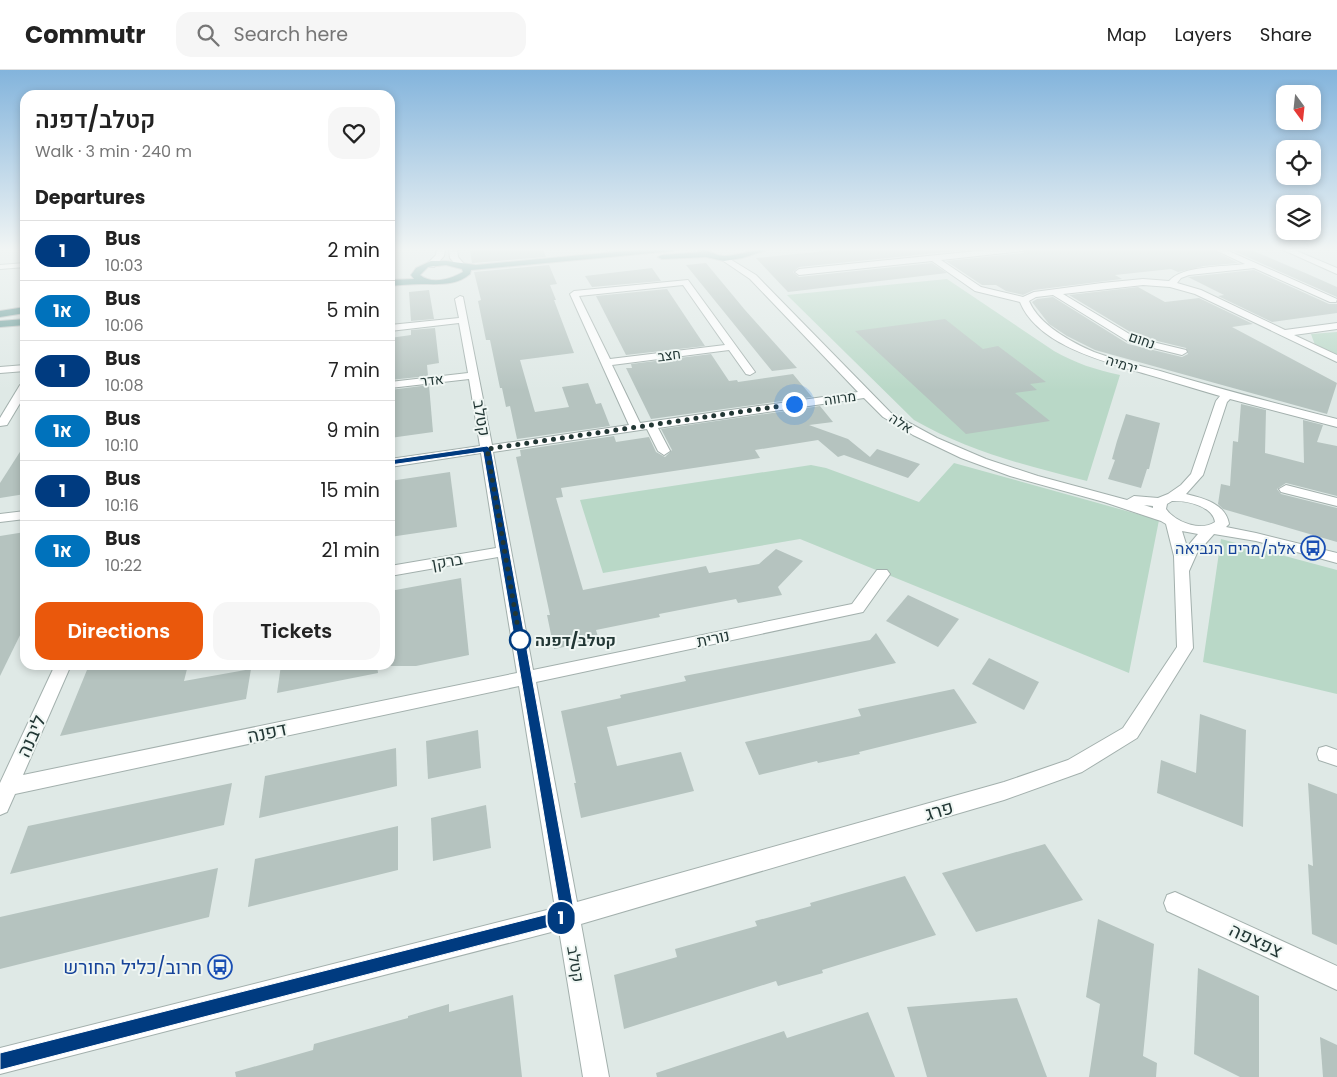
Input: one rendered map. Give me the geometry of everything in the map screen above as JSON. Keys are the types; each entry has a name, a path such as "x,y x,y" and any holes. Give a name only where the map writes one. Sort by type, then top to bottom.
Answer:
{"main road":[{"path":"0,314 20,311"},
{"path":"0,324 20,322"}],"street":[{"path":"575,296 636,427"},
{"path":"695,296 750,372"},
{"name":"אלה","path":"771,296 887,415 912,431 945,447 1014,473 1095,495 1168,519 1194,530 1214,521 1192,499 1139,501 1095,495"},
{"path":"1007,296 1024,300 1032,296"},
{"name":"נחום","path":"1061,296 1133,340 1182,352"},
{"path":"1206,296 1337,359"},
{"path":"1324,296 1333,300"},
{"name":"קטלב","path":"460,299 596,1077"},
{"name":"ירמיה","path":"1024,300 1026,308 1036,319 1074,346 1091,354 1227,394 1337,423"},
{"path":"395,327 464,320"},
{"path":"1285,333 1337,326"},
{"name":"חצב","path":"606,362 732,347"},
{"path":"0,370 20,368"},
{"name":"אדר","path":"395,384 474,375"},
{"path":"2,426 20,394"},
{"name":"מרווה","path":"395,462 866,394"},
{"path":"1166,499 1186,488 1197,475 1222,401 1227,394"},
{"path":"2,426 20,406"},
{"path":"651,425 664,451"},
{"path":"1197,475 1214,521 1337,558"},
{"path":"1286,489 1337,502"},
{"name":"פרג","path":"0,1061 568,916 1004,791 1075,766 1130,733 1185,648 1183,570 1178,539 1168,519 1158,506 1166,499"},
{"path":"0,518 20,516"},
{"name":"פרג","path":"1183,570 1191,551 1214,521"},
{"name":"ברקן","path":"395,570 504,551"},
{"name":"נורית","path":"527,678 857,608 882,574"},
{"name":"ליבנה","path":"0,806 61,670"},
{"name":"דפנה","path":"8,787 527,678"},
{"name":"צפצפה","path":"1175,903 1337,978"}],"green space":[{"path":"788,296 972,296 1054,351 1086,366 1120,375 1087,481 998,457 934,431 914,420"},
{"path":"1337,332 1337,356 1315,345 1311,334"},
{"path":"954,463 1159,520 1129,673 800,539 603,573 580,500 811,465 826,468 919,502"},
{"path":"1221,539 1337,570 1337,694 1203,662"}],"building":[{"path":"409,296 430,296 434,319 411,321"},
{"path":"480,296 554,296 556,300 554,300 574,353 520,360 535,412 569,407 562,387 588,383 596,404 601,403 610,426 517,439 510,406 506,407 502,388 500,388 490,340 486,340 478,301 481,300"},
{"path":"596,296 672,296 705,346 626,355"},
{"path":"711,296 733,296 797,368 772,371"},
{"path":"1071,296 1154,296 1165,302 1199,298 1253,324 1232,327 1337,383 1327,414 1095,350 1067,336 1049,324 1032,302 1037,299 1053,297 1128,344 1182,357 1188,354 1186,348 1137,336"},
{"path":"1218,296 1311,296 1329,304 1337,304 1337,313 1272,322"},
{"path":"945,319 983,349 998,346 1046,382 1030,384 1037,390 1015,393 1050,421 966,434 855,331"},
{"path":"435,328 439,363 427,365 428,376 395,379 395,337 411,335 411,330"},
{"path":"711,354 729,381 737,380 738,382 793,374 812,397 651,419 626,368 632,368 631,364"},
{"path":"429,385 433,432 395,437 395,389"},
{"path":"1241,404 1266,410 1265,453 1304,463 1303,420 1323,425 1317,442 1337,446 1337,496 1286,483 1277,489 1281,494 1337,508 1337,542 1223,509 1218,504 1221,484 1230,486 1233,441 1238,442"},
{"path":"820,406 833,422 809,425 848,439 870,457 877,449 920,464 908,478 844,455 838,457 818,440 755,450 760,458 561,488 563,497 556,498 583,590 706,566 709,573 759,564 776,549 803,561 778,587 782,595 738,603 736,599 659,614 660,617 596,630 599,640 554,649 547,615 550,615 516,457 521,456 520,450 614,436 616,442 649,437 656,452 665,457 672,450 661,429"},
{"path":"1126,414 1160,423 1149,469 1147,469 1141,488 1108,479 1115,460 1112,459"},
{"path":"20,452 20,495 0,498 0,483"},
{"path":"450,472 457,527 395,536 395,480"},
{"path":"20,533 20,635 0,676 0,536"},
{"path":"461,578 469,655 416,666 395,666 395,590"},
{"path":"908,595 959,619 938,647 886,621"},
{"path":"876,633 896,663 607,727 617,766 681,752 694,791 581,818 574,783 576,783 561,711 621,698 620,695 686,681 684,676 870,640"},
{"path":"989,658 1039,682 1024,710 972,684"},
{"path":"87,670 187,670 184,681 251,670 246,699 60,736"},
{"path":"280,670 378,670 378,673 277,693"},
{"path":"954,689 977,723 859,752 860,754 818,763 817,761 759,775 745,742 861,716 858,709"},
{"path":"1200,714 1246,730 1243,827 1157,793 1161,760 1196,773"},
{"path":"478,730 481,768 428,779 426,741"},
{"path":"396,748 397,786 259,818 265,776"},
{"path":"232,783 224,825 10,874 28,826"},
{"path":"1308,783 1337,794 1337,945 1312,934 1308,864 1313,866"},
{"path":"486,805 491,848 433,861 431,818"},
{"path":"398,826 398,870 248,907 255,859"},
{"path":"1045,844 1083,900 976,932 942,873"},
{"path":"218,868 209,917 0,969 0,917"},
{"path":"905,876 936,935 822,970 823,973 778,986 776,981 624,1029 614,975 677,957 675,949 757,926 755,921 811,906 810,903"},
{"path":"1098,919 1154,944 1143,1056 1157,1063 1156,1077 1089,1077 1100,1004 1086,997"},
{"path":"1198,968 1259,996 1259,1077 1240,1077 1194,1054"},
{"path":"513,995 522,1077 236,1077 235,1072 313,1050 314,1044 408,1018 408,1016 449,1004 449,1012"},
{"path":"1017,998 1047,1077 927,1077 907,1007"},
{"path":"868,1012 895,1077 657,1077 656,1073 784,1031 787,1038"},
{"path":"1320,1037 1337,1045 1337,1077 1323,1077"}],"bus line":[{"name":"1","path":"0,1061 568,916 487,449 395,462"}],"place":[{"name":"אלה/מרים הנביאה","path":"1313,548"},
{"name":"קטלב/דפנה","path":"520,640"},
{"name":"חרוב/כליל החורש","path":"220,967"}],"route":[{"path":"520,640 487,449 794,404"}]}
